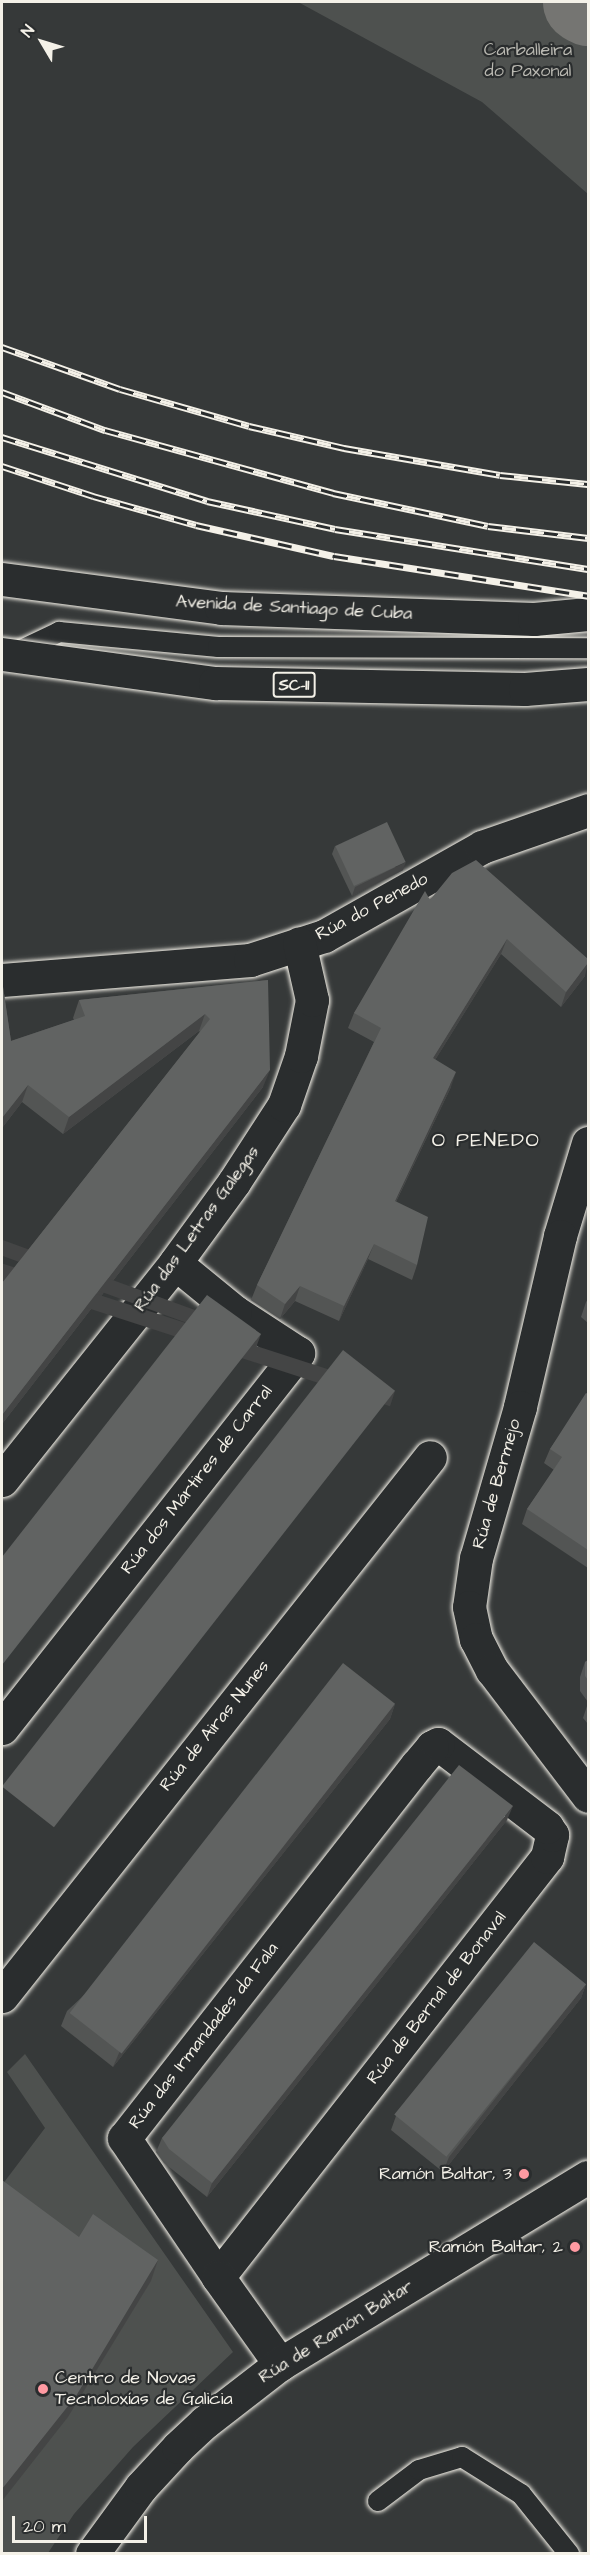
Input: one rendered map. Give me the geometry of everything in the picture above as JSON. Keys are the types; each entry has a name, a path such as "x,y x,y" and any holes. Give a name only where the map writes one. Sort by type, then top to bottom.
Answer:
{"main road":[{"name":"Avenida de Santiago de Cuba","path":"2,579 221,608 534,619 588,614"},
{"name":"SC-11","path":"2,654 215,683 525,689 588,684"},
{"name":"Rúa do Penedo","path":"2,980 250,960 324,936 482,847 588,810"},
{"name":"Rúa das Letras Galegas","path":"2,1480 176,1263 284,1105 301,1056 312,1000 299,943"},
{"name":"Rúa de Bermejo","path":"588,1143 560,1236 520,1407 476,1558 469,1607 476,1639 492,1670 588,1796"},
{"name":"Rúa dos Mártires de Carral","path":"2,1728 298,1353 235,1312 176,1263"},
{"name":"Rúa de Airas Nunes","path":"2,1996 429,1457"},
{"name":"Rúa de Bernal de Bonaval","path":"218,2277 547,1857 552,1835 548,1827 446,1748 438,1744 432,1747"},
{"name":"Rúa das Irmandades da Fala","path":"280,2364 124,2138 432,1747"},
{"name":"Rúa de Ramón Baltar","path":"92,2553 141,2487 178,2447 205,2422 280,2364 588,2177"}],"lane":[{"path":"2,660 59,632 218,647 588,648"},
{"path":"378,2500 419,2470 462,2457 521,2494 569,2553"}],"green space":[{"name":"Carballeira do Paxonal","path":"298,2 588,2 588,194 482,102"},
{"path":"25,2054 233,2352 133,2447 74,2514 48,2553 2,2553 2,2501 42,2309 2,2185 45,2128 7,2072"}],"building":[{"path":"387,822 406,862 354,886 335,846"},
{"path":"476,860 588,959 588,963 566,992 507,939 433,1058 456,1072 395,1201 428,1217 417,1265 374,1244 344,1306 300,1286 285,1304 257,1285 381,1028 354,1013 425,891 430,900 452,873"},
{"path":"2,980 11,1041 85,1016 79,1000 268,980 270,1070 2,1415 2,1283 210,1019 205,1014 69,1117 28,1085 2,1118"},
{"path":"207,1295 261,1334 2,1665 2,1557"},
{"path":"343,1350 395,1391 54,1827 2,1786"},
{"path":"586,1393 588,1394 588,1550 527,1509 562,1457 550,1449"},
{"path":"588,1660 588,1680 585,1676 585,1662"},
{"path":"343,1663 395,1704 122,2054 70,2013"},
{"path":"459,1765 513,1806 212,2183 169,2149 162,2138"},
{"path":"534,1942 586,1984 446,2157 394,2115"},
{"name":"Centro de Novas Tecnoloxías de Galicia","path":"2,2180 79,2237 93,2214 158,2260 76,2396 2,2489"}],"waterway":[{"path":"583,2 588,5"}],"railway":[{"path":"2,347 120,389 249,426 344,448 500,475 588,484"},
{"path":"2,392 105,430 333,493 488,526 588,538"},
{"path":"2,437 207,501 335,529 588,569"},
{"path":"2,466 93,496 196,525 334,556 588,596"}],"place":[{"name":"Ramón Baltar, 3","path":"524,2174"},
{"name":"Ramón Baltar, 2","path":"575,2247"},
{"name":"Centro de Novas Tecnoloxías de Galicia","path":"43,2389"}],"district":[{"name":"O PENEDO","path":"486,1140"}]}
